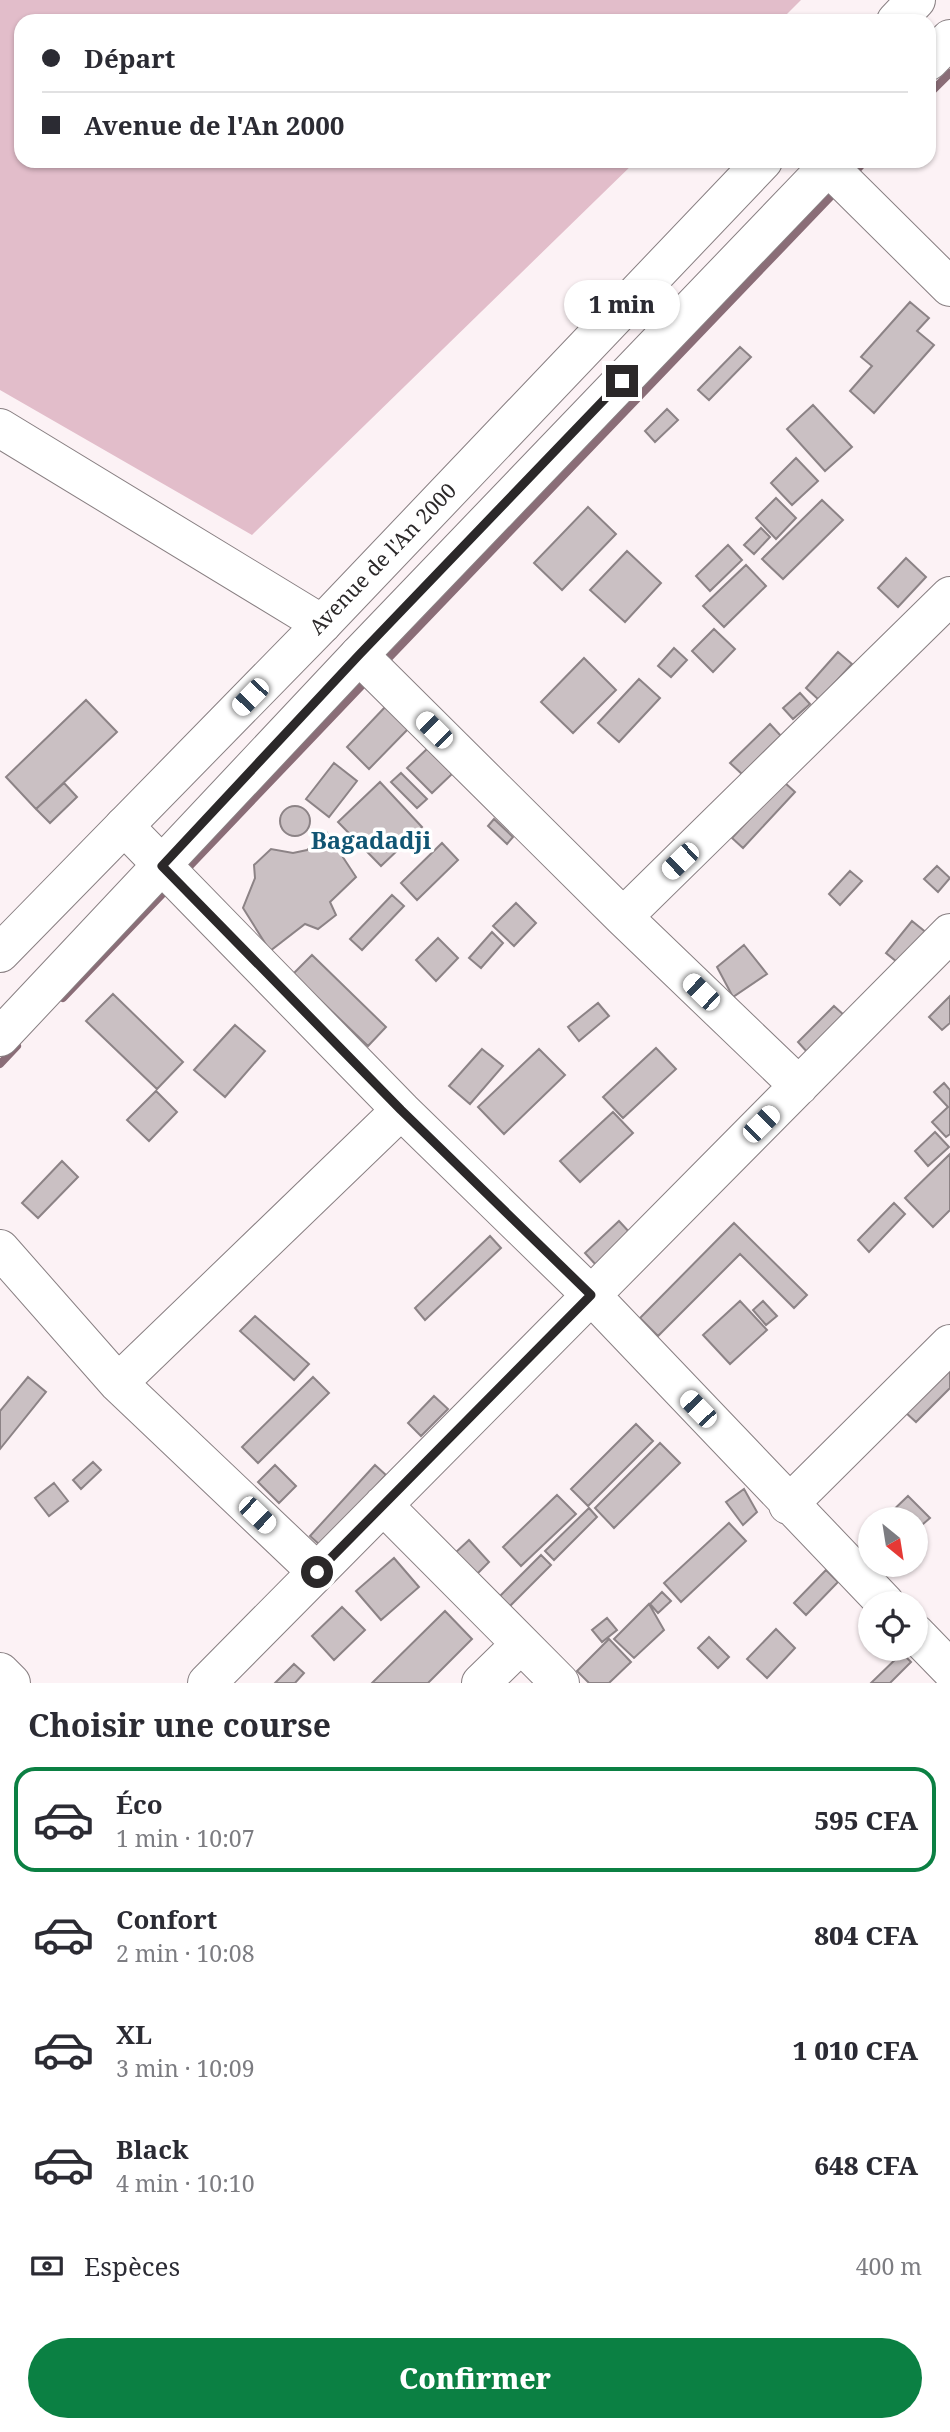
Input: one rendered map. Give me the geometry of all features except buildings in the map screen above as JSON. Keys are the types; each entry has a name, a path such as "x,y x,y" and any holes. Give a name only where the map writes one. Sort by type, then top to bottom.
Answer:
{"street":[{"path":"903,14 916,0"},
{"path":"936,54 950,39"},
{"name":"Avenue de l'An 2000","path":"0,953 322,624 756,168"},
{"path":"0,1037 359,655 826,168"},
{"path":"836,168 950,287"},
{"path":"0,428 322,624"},
{"path":"622,917 950,596"},
{"path":"359,655 622,917 799,1086"},
{"path":"124,826 401,1110 591,1295 788,1505 873,1591"},
{"path":"207,1683 950,933"},
{"path":"118,1383 401,1110"},
{"path":"0,1249 118,1383 317,1572"},
{"path":"788,1505 950,1344"},
{"path":"383,1505 560,1683"},
{"path":"481,1683 522,1644"},
{"path":"928,1646 950,1668"},
{"path":"0,1672 11,1683"}],"shaded area":[{"path":"0,0 801,0 787,14 14,14 14,168 629,168 252,535 0,390"}],"waterway":[{"path":"936,87 950,73"},
{"path":"852,175 858,168"},
{"path":"382,665 838,189"},
{"path":"184,872 368,679"},
{"path":"63,998 170,886"},
{"path":"0,1064 17,1046"}],"district":[{"name":"Bagadadji","path":"371,841"}],"route":[{"path":"317,1572 591,1295 401,1110 162,866 359,655 622,381"}]}
